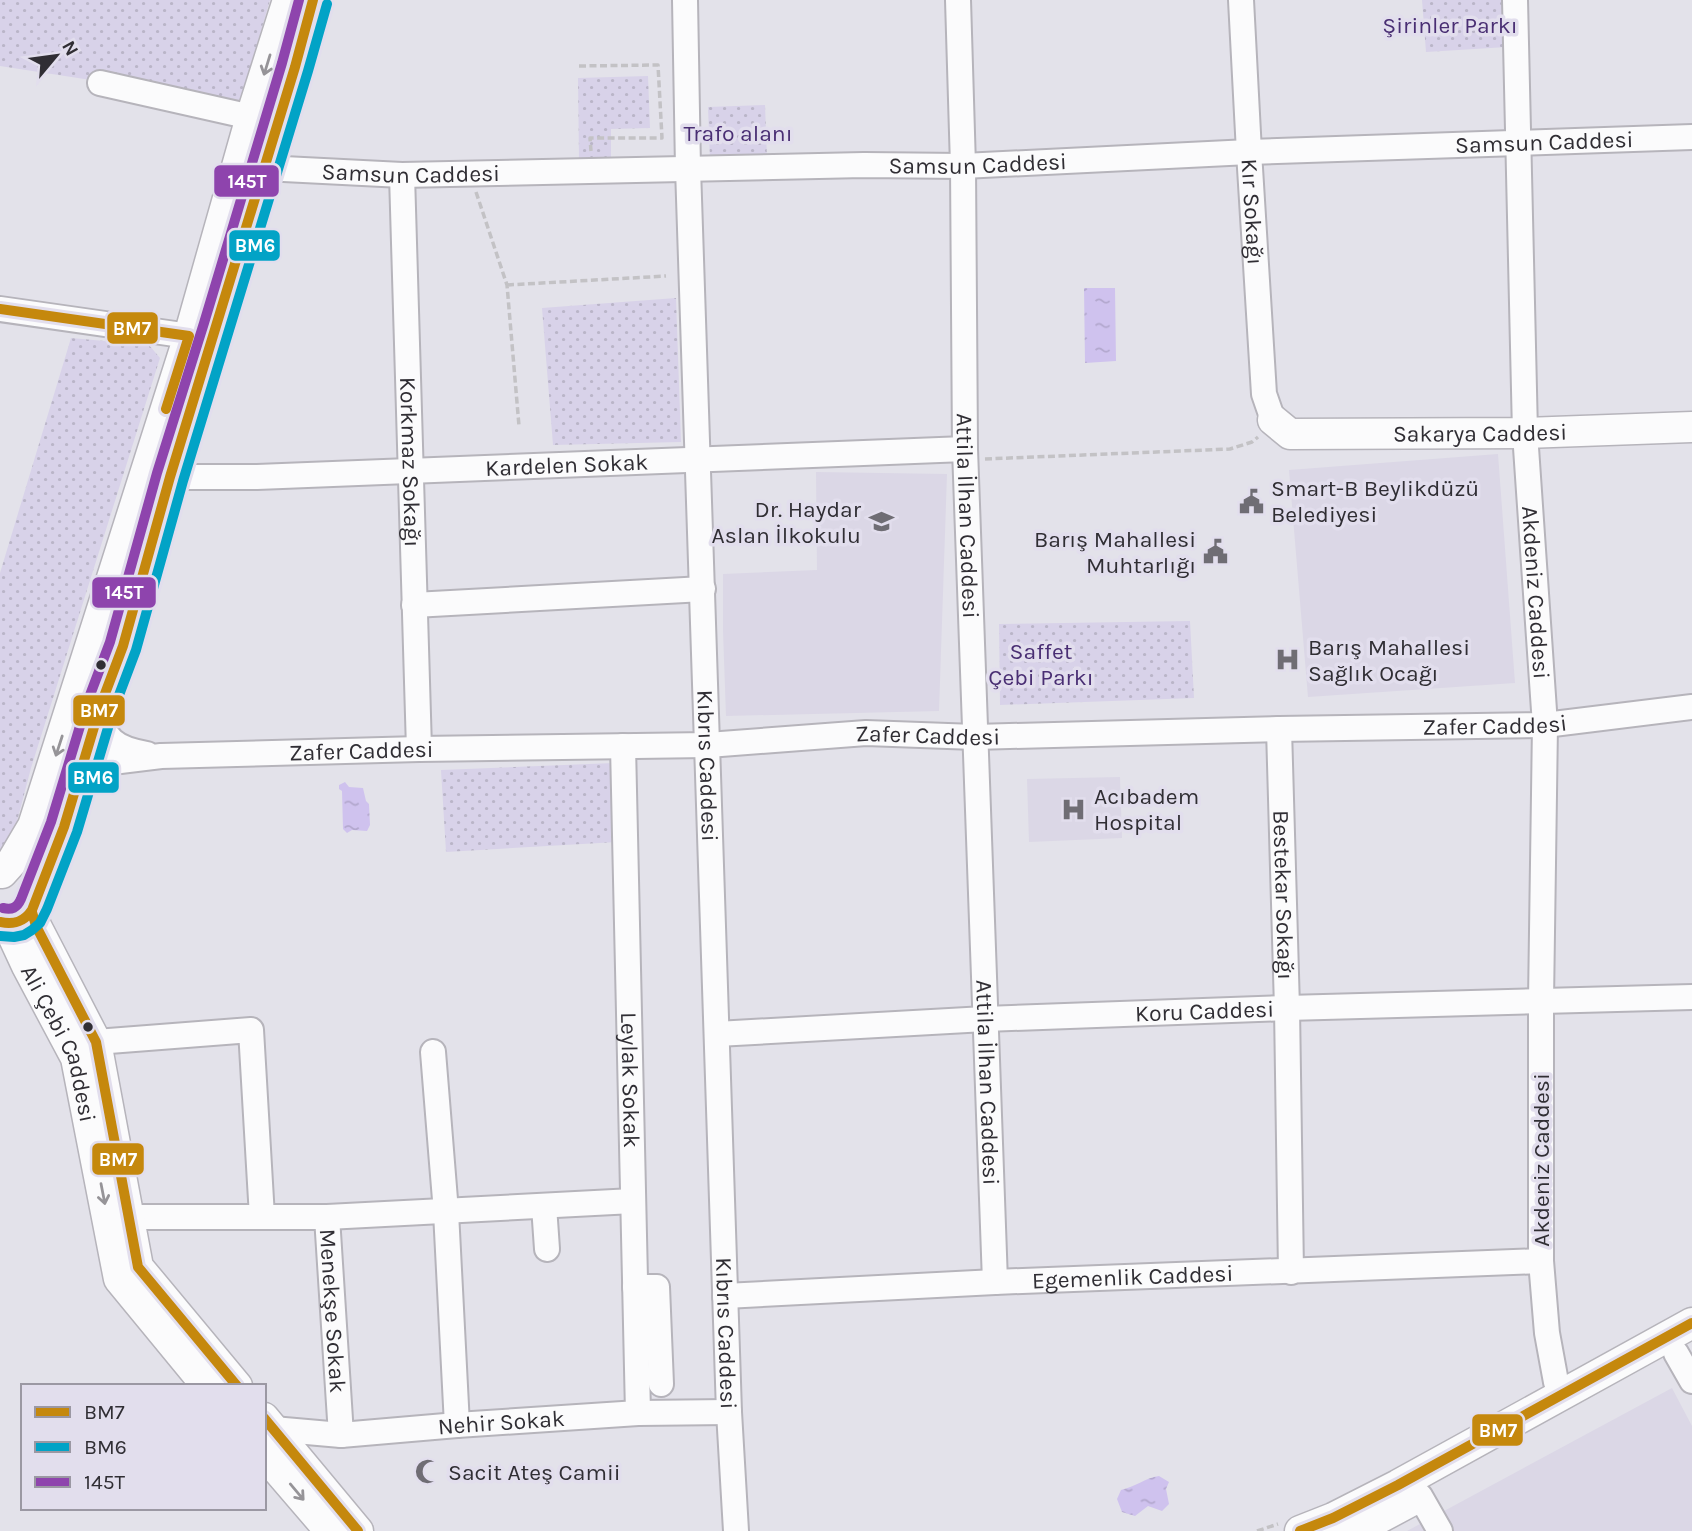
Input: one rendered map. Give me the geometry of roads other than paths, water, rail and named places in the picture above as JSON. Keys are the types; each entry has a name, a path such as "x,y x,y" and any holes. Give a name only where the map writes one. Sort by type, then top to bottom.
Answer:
{"main road":[{"name":"Ali Çebi Caddesi","path":"1,873 11,863 33,826 189,336 251,117 288,0"},
{"path":"19,914 64,827 100,707 123,646 170,477 313,0"},
{"name":"Sakarya Caddesi","path":"1275,422 1290,434 1525,433 1692,427"},
{"name":"Ali Çebi Caddesi","path":"1,873 19,873 31,883 19,914 27,966 76,1058 119,1279 205,1384"},
{"name":"Ali Çebi Caddesi","path":"19,914 36,926 96,1042 138,1267 235,1384"},
{"path":"1300,1531 1333,1518 1398,1485 1692,1323"},
{"path":"1355,1531 1684,1348"},
{"path":"267,1434 330,1531"},
{"path":"267,1434 358,1531"}],"street":[{"name":"Kıbrıs Caddesi","path":"685,0 688,168 725,1296 736,1531"},
{"name":"Attila İlhan Caddesi","path":"958,0 963,166 965,454 995,1282"},
{"name":"Kır Sokağı","path":"1241,0 1264,394 1275,422"},
{"name":"Akdeniz Caddesi","path":"1515,0 1525,433 1545,725 1541,1261 1547,1334 1561,1395"},
{"path":"100,83 251,117"},
{"name":"Samsun Caddesi","path":"264,168 402,175 863,165 963,166 1249,152 1692,136"},
{"name":"Korkmaz Sokağı","path":"402,175 419,749"},
{"path":"0,309 189,336"},
{"name":"Kardelen Sokak","path":"170,477 257,477 699,460 965,454"},
{"path":"414,605 703,589"},
{"path":"100,707 103,728 110,739 135,752 161,756"},
{"name":"Zafer Caddesi","path":"161,756 708,745 866,733 975,737 1545,725 1692,707"},
{"name":"Bestekar Sokağı","path":"1279,729 1291,1272"},
{"name":"Leylak Sokak","path":"623,746 638,1413"},
{"path":"78,776 104,763 161,756"},
{"name":"Koru Caddesi","path":"717,1034 985,1019 1692,997"},
{"path":"96,1042 251,1030 262,1217"},
{"path":"433,1052 446,1212 457,1425"},
{"path":"327,1217 633,1201"},
{"path":"544,1206 547,1249"},
{"name":"Menekşe Sokak","path":"129,1217 327,1217 341,1435"},
{"name":"Egemenlik Caddesi","path":"725,1296 995,1282 1541,1261"},
{"path":"635,1287 657,1287 662,1384"},
{"path":"1684,1348 1692,1381"},
{"name":"Nehir Sokak","path":"267,1434 341,1435 638,1413 729,1412"},
{"path":"1420,1496 1440,1531"}],"water":[{"path":"1084,288 1115,288 1116,361 1085,363"},
{"path":"345,782 349,787 363,788 369,804 370,825 367,831 352,830 347,833 343,829 342,791 339,785"},
{"path":"1159,1476 1169,1482 1166,1489 1169,1504 1162,1511 1148,1506 1135,1516 1122,1512 1117,1499 1121,1490"}],"place":[{"name":"Smart-B Beylikdüzü Belediyesi","path":"1251,501"},
{"name":"Dr. Haydar Aslan İlkokulu","path":"881,522"},
{"name":"Barış Mahallesi Muhtarlığı","path":"1216,552"},
{"name":"Barış Mahallesi Sağlık Ocağı","path":"1288,660"},
{"name":"Acıbadem Hospital","path":"1074,809"},
{"name":"Sacit Ateş Camii","path":"428,1472"}],"park label":[{"name":"Şirinler Parkı","path":"1450,25"},
{"name":"Trafo alanı","path":"738,133"},
{"name":"Saffet Çebi Parkı","path":"1041,664"}]}
